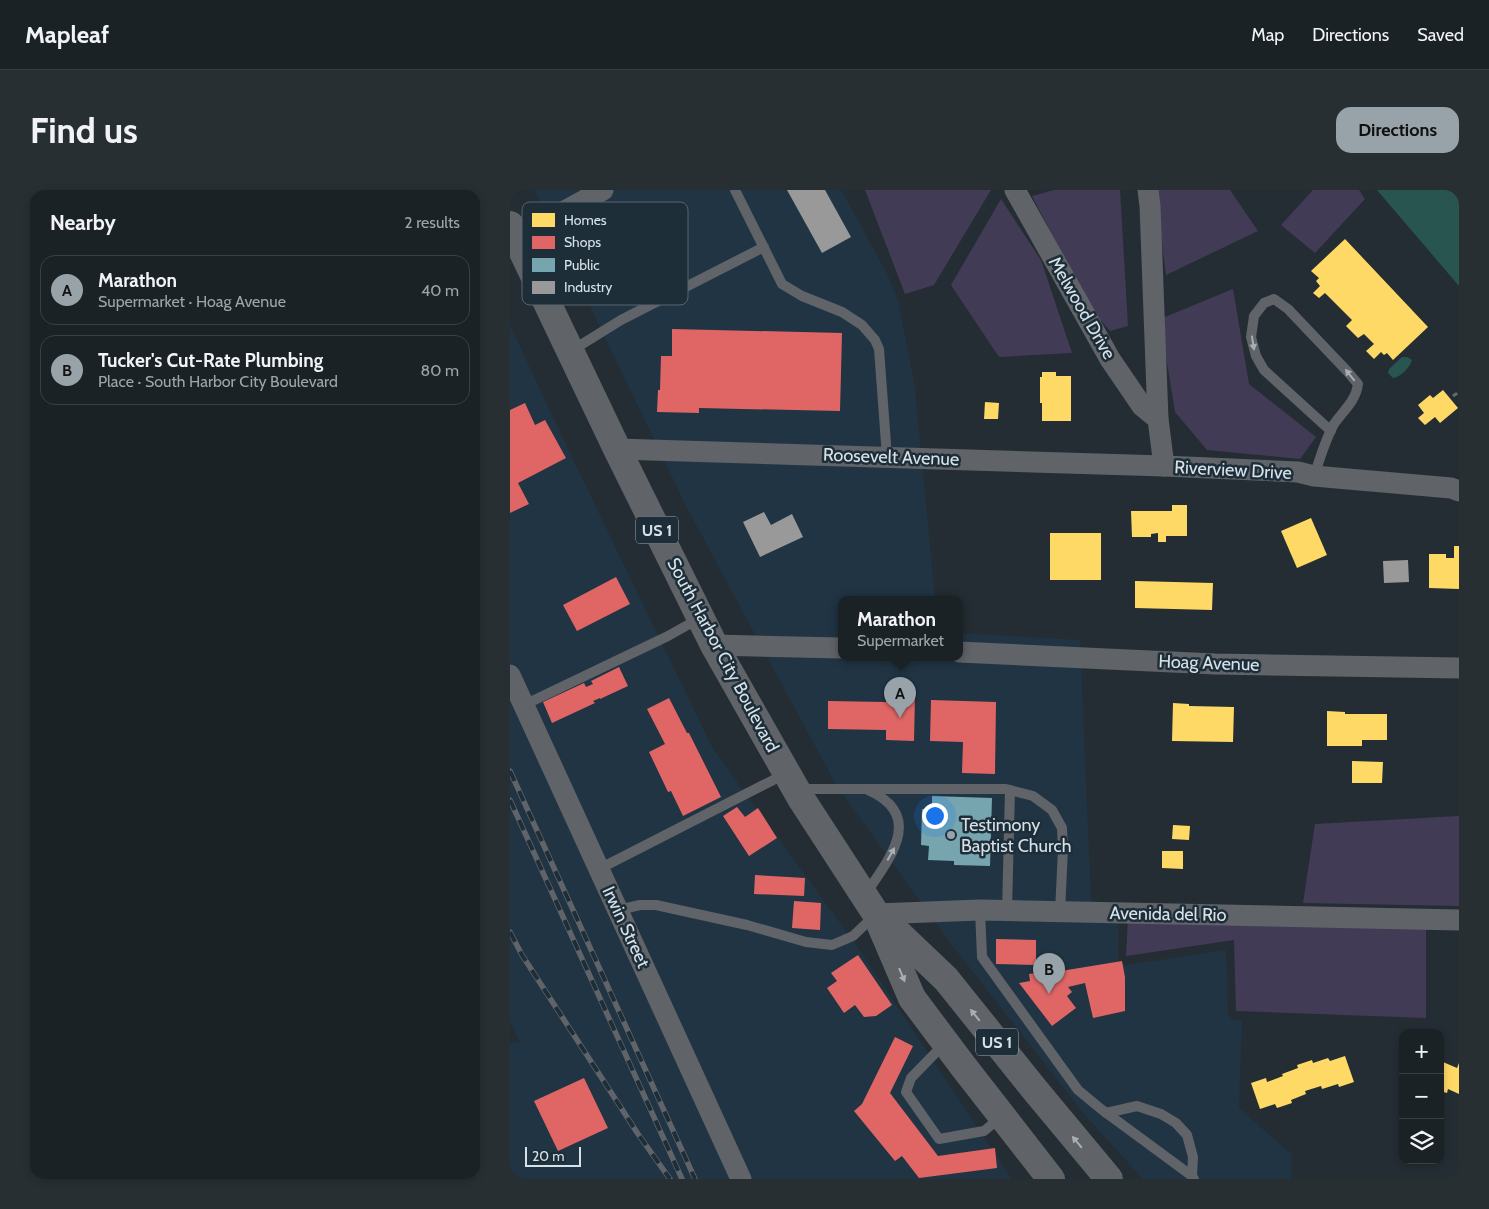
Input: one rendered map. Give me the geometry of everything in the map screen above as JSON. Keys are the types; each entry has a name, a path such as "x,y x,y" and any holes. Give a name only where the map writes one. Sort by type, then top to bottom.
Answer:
{"main road":[{"name":"South Harbor City Boulevard","path":"512,235 522,255"},
{"name":"South Harbor City Boulevard","path":"548,305 714,645 791,781 871,904 912,998 1002,1117 1052,1179"},
{"name":"South Harbor City Boulevard","path":"871,904 946,979 1109,1179"}],"street":[{"path":"579,202 603,190"},
{"name":"Melwood Drive","path":"1015,190 1110,359 1142,406 1158,420"},
{"name":"Riverview Drive","path":"1148,190 1158,420 1164,466 1298,472 1314,476 1451,488 1459,491"},
{"name":"Roosevelt Avenue","path":"617,449 1164,466"},
{"path":"714,645 838,648"},
{"name":"Hoag Avenue","path":"963,652 1214,664 1459,668"},
{"name":"Irwin Street","path":"510,675 741,1179"},
{"name":"Avenida del Rio","path":"871,904 1007,911 1459,920"}],"lane":[{"path":"735,190 782,284 802,296 842,312 862,325 875,340 880,349 888,457"},
{"path":"688,286 764,247"},
{"path":"1314,476 1334,424 1356,394 1358,384 1348,371 1288,309 1274,299 1264,303 1254,316 1251,337 1256,356 1264,370 1331,431"},
{"path":"571,351 621,320 650,305"},
{"path":"524,705 668,636 700,617"},
{"path":"599,869 791,781 866,789 1010,790 1033,796 1052,810 1062,828 1060,912"},
{"path":"618,910 640,906 656,906 747,925 806,942 832,945 853,936 871,904 896,844 899,830 899,822 889,804 866,789"},
{"path":"1007,911 1010,790"},
{"path":"980,910 982,957 1078,1090 1193,1177"},
{"path":"946,1043 911,1078 906,1092 939,1139 984,1131 1002,1117"},
{"path":"1106,1113 1137,1106 1161,1114 1176,1123 1187,1135 1193,1157 1193,1177"}],"path":[{"path":"1453,396 1459,392"}],"shaded area":[{"path":"534,190 841,190 887,273 898,300 915,387 935,596 838,596 838,661 963,661 963,633 1080,640 1091,901 1158,910 1119,918 1118,955 1119,961 1122,964 1127,965 1226,950 1228,1014 1233,1020 1242,1021 1239,1108 1291,1154 1291,1179 1143,1179 1084,1114 948,940 836,785 687,508 589,305 688,305 688,202 540,202"},
{"path":"865,190 991,190 934,285 905,294"},
{"path":"1054,190 1120,190 1128,326 1110,331 1090,308 1032,196"},
{"path":"1155,190 1230,190 1258,231 1166,275"},
{"path":"1313,190 1359,190 1365,199 1315,253 1281,225"},
{"path":"1377,190 1459,190 1459,286"},
{"path":"1001,199 1041,260 1072,353 999,357 951,285"},
{"path":"1233,289 1249,384 1316,437 1300,459 1207,450 1175,412 1160,319"},
{"path":"510,325 713,749 857,946 1012,1179 510,1179 510,1043 520,1042 510,1022"},
{"path":"1402,357 1412,360 1411,363 1402,374 1393,378 1388,373 1389,369"},
{"path":"1459,816 1459,906 1303,903 1315,824"},
{"path":"1128,918 1426,924 1426,1018 1236,1011 1234,940 1126,956"}],"building: Homes":[{"path":"1345,239 1428,327 1393,360 1387,353 1384,355 1381,352 1374,359 1366,351 1374,344 1364,334 1358,338 1346,326 1352,320 1325,293 1319,298 1313,293 1320,286 1316,281 1319,278 1311,271"},
{"path":"1042,372 1056,372 1056,376 1071,376 1071,421 1042,421 1040,377 1042,377"},
{"path":"1443,390 1458,408 1440,423 1435,417 1425,425 1418,418 1424,413 1418,405 1430,395 1433,398"},
{"path":"985,402 999,403 998,419 984,419"},
{"path":"1172,505 1187,505 1187,536 1166,536 1166,542 1158,542 1158,533 1151,534 1151,537 1132,537 1131,511 1172,511"},
{"path":"1311,518 1327,555 1297,568 1281,531"},
{"path":"1050,533 1101,533 1101,580 1050,580"},
{"path":"1454,546 1459,546 1459,589 1429,588 1429,554 1446,554 1446,558 1454,558"},
{"path":"1135,581 1213,583 1212,610 1135,608"},
{"path":"1173,703 1189,704 1189,706 1234,707 1233,742 1172,741"},
{"path":"1327,711 1345,712 1345,714 1387,714 1387,740 1362,740 1362,746 1327,746"},
{"path":"1352,761 1383,762 1382,783 1352,783"},
{"path":"1173,825 1190,826 1189,840 1172,839"},
{"path":"1162,851 1183,851 1183,869 1162,868"},
{"path":"1345,1056 1354,1082 1339,1087 1338,1084 1322,1089 1321,1086 1305,1091 1306,1094 1291,1100 1292,1103 1277,1108 1275,1104 1260,1109 1251,1083 1266,1078 1267,1082 1283,1076 1282,1074 1298,1068 1297,1065 1312,1060 1313,1063 1328,1058 1330,1061"},
{"path":"1444,1062 1457,1068 1459,1063 1459,1094 1448,1089 1447,1093 1444,1092"}],"building: Shops":[{"path":"672,329 842,333 840,411 699,408 699,413 657,412 661,356 672,356"},
{"path":"525,403 535,425 545,420 566,458 518,483 529,504 510,513 510,410"},
{"path":"616,577 630,604 577,631 563,605"},
{"path":"619,667 628,686 593,701 595,703 552,723 543,702 584,683 586,687 593,684 591,681"},
{"path":"886,695 915,695 914,741 886,740 886,730 828,729 828,701 886,702"},
{"path":"669,698 721,797 683,816 671,791 668,792 649,752 665,744 647,709"},
{"path":"931,700 996,702 995,774 962,773 963,742 930,741"},
{"path":"737,807 745,817 758,808 777,838 749,856 723,816"},
{"path":"755,875 805,878 804,896 754,894"},
{"path":"794,901 821,903 820,930 792,928"},
{"path":"996,939 1036,940 1036,965 996,964"},
{"path":"858,955 892,1005 876,1016 864,1017 855,1005 844,1013 827,988 837,981 831,973"},
{"path":"1122,961 1125,977 1125,1011 1093,1018 1085,983 1068,987 1072,992 1067,996 1076,1008 1052,1026 1019,983 1030,981 1029,974 1055,970 1055,972"},
{"path":"895,1037 913,1046 890,1093 938,1156 995,1148 997,1168 919,1178 902,1156 895,1161 854,1111 862,1104"},
{"path":"584,1078 608,1128 558,1151 534,1101"}],"building: Public":[{"path":"932,796 992,798 990,866 954,865 954,861 928,860 929,846 921,845 922,809 932,809"}],"building: Industry":[{"path":"787,190 825,190 851,237 822,253"},
{"path":"764,512 771,525 792,514 803,537 760,557 743,522"},
{"path":"1408,560 1409,582 1384,583 1383,561"}],"railway":[{"path":"510,771 695,1179"},
{"path":"510,800 682,1179"},
{"path":"510,932 522,955 638,1134 670,1179"}],"place":[{"name":"Marathon","path":"900,718"},
{"name":"Testimony Baptist Church","path":"951,835"},
{"name":"Tucker's Cut-Rate Plumbing","path":"1049,994"}]}
